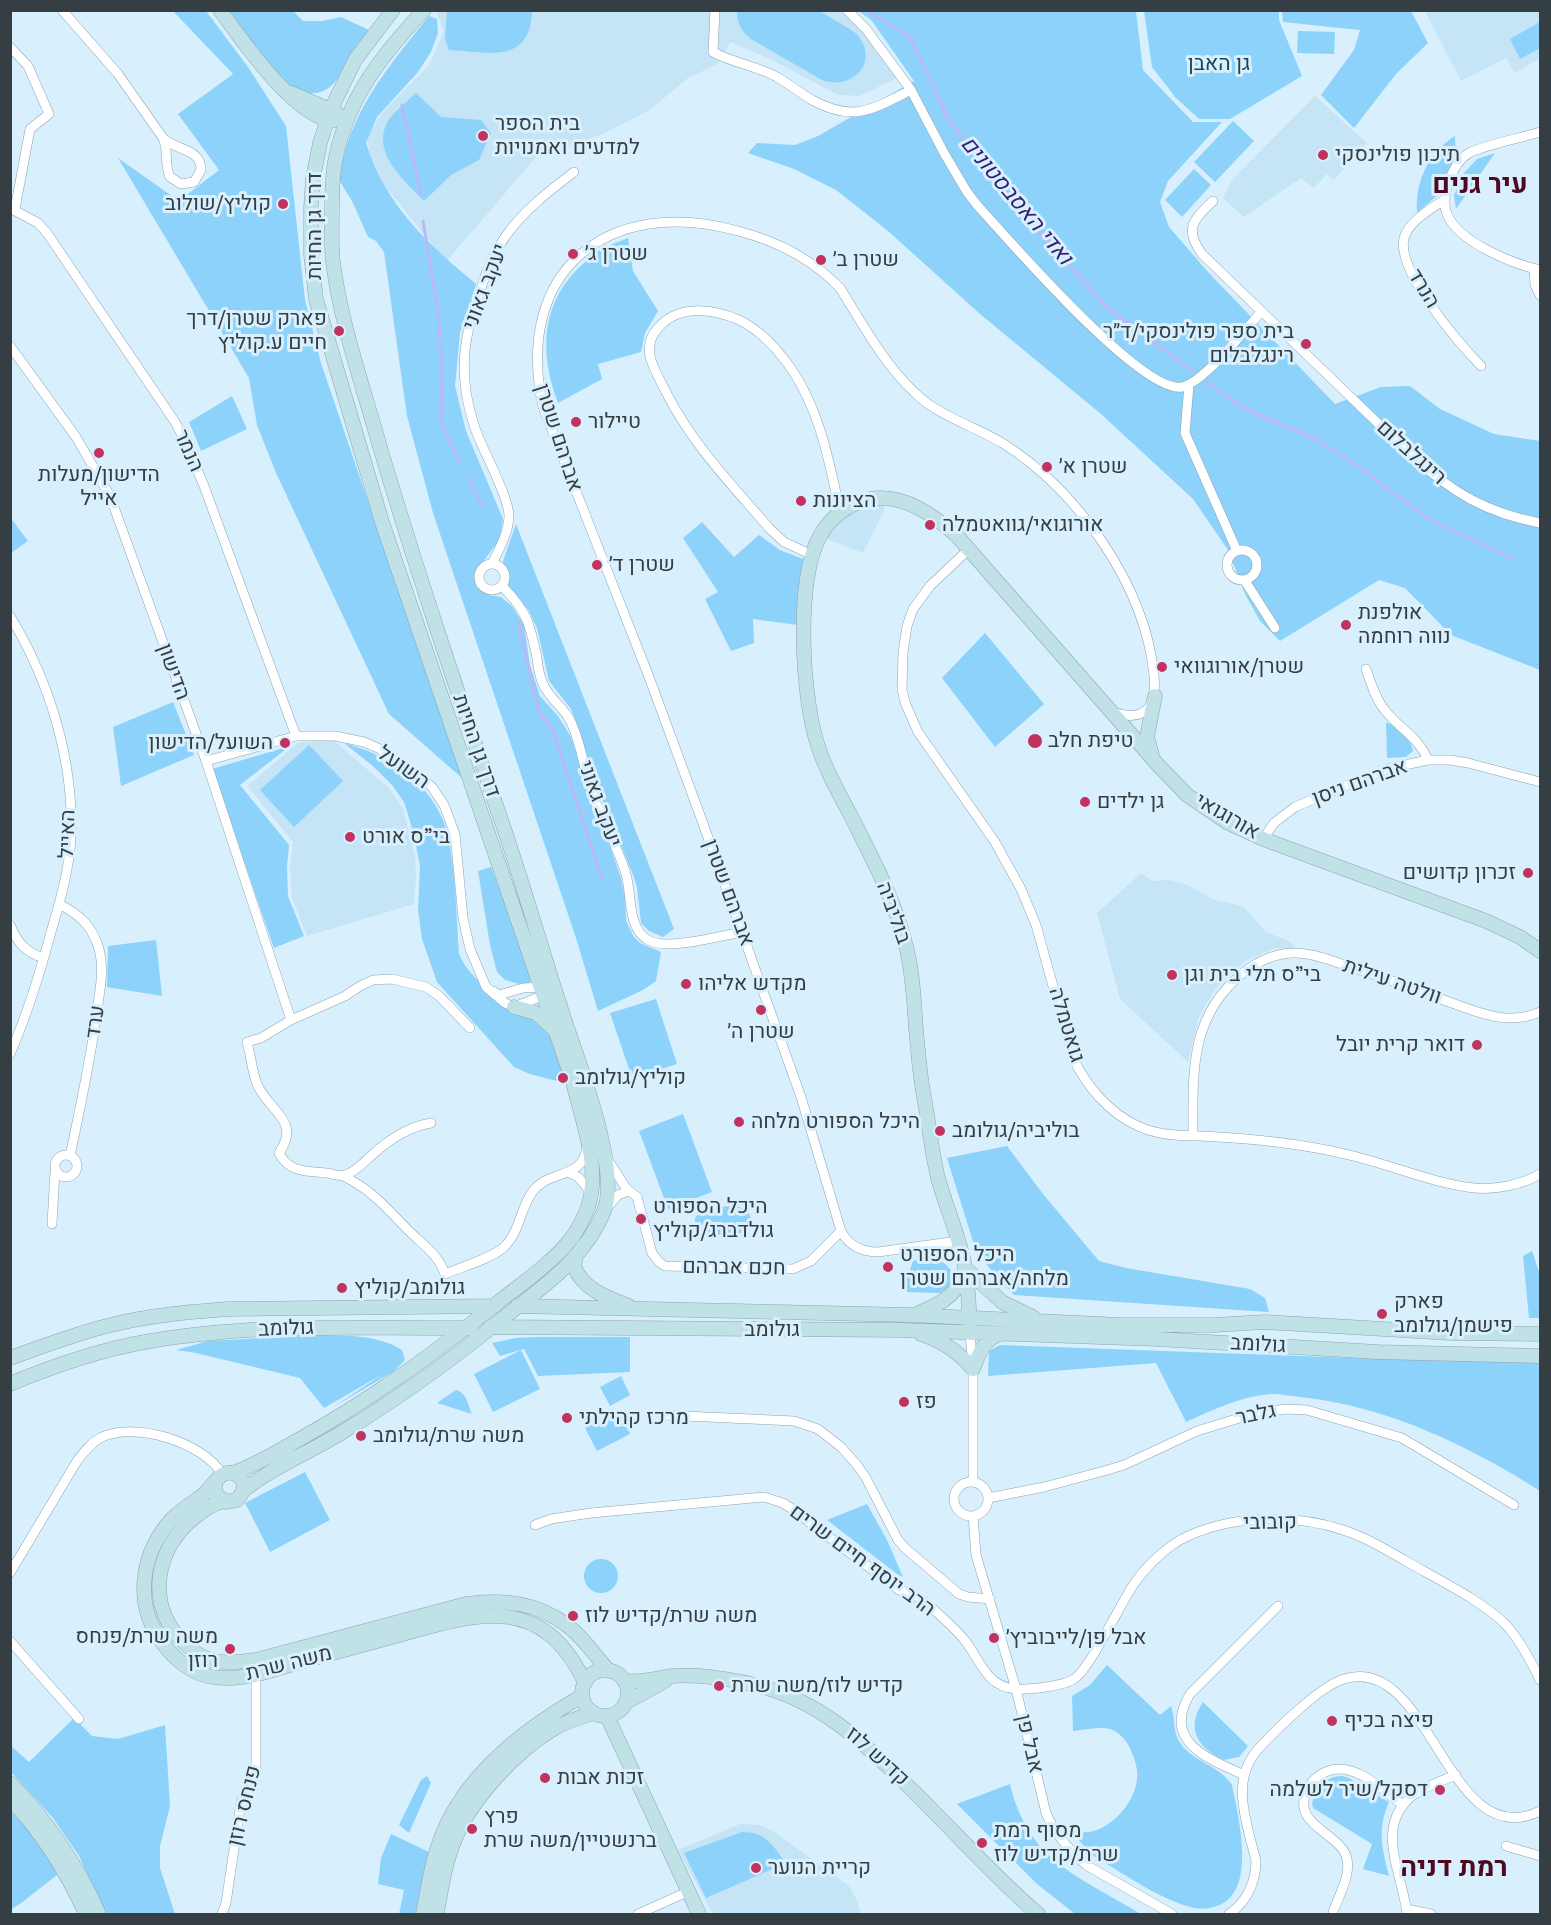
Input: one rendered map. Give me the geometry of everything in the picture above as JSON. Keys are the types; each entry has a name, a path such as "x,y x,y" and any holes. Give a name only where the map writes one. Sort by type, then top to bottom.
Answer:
{"main road":[{"path":"220,10 267,72 289,93 329,115 346,120"},
{"name":"דרך גן החיות","path":"393,10 360,52 342,84 320,143 313,177 311,207 311,255 316,299 382,522 547,990 563,1015 587,1082 604,1154 608,1191 604,1212 594,1232 576,1257 492,1327"},
{"name":"דרך גן החיות","path":"424,10 394,43 375,69 358,93 346,120 335,160 332,198 332,257 339,300 402,520 547,990 556,1031 573,1082 592,1172 591,1193 583,1218 571,1239 546,1263 493,1306"},
{"path":"306,104 328,97 342,84"},
{"path":"306,104 320,134 320,143"},
{"name":"אורוגואי","path":"840,512 862,501 878,498 909,504 932,516 969,549 1153,760 1187,795 1228,823 1486,921 1521,938 1540,951"},
{"name":"בוליביה","path":"840,512 819,536 809,565 804,638 808,710 824,763 885,886 906,946 928,1125 938,1176 965,1269 970,1333"},
{"path":"1153,760 1147,737 1155,696"},
{"path":"514,1007 536,1013 556,1031"},
{"path":"576,1257 573,1266 585,1283 601,1294 639,1310"},
{"path":"910,1315 929,1309 946,1299 962,1281 965,1269 1002,1302 1043,1321"},
{"name":"משה שרת","path":"493,1306 431,1355 375,1394 259,1462 224,1477 179,1513 160,1534 146,1564 143,1581 145,1609 158,1637 183,1664 198,1673 213,1677 256,1675 422,1629 471,1617 495,1615 525,1621 546,1632 563,1647 573,1661 583,1689"},
{"name":"גולומב","path":"10,1358 71,1336 111,1325 152,1316 229,1309 519,1306 910,1315 1172,1326 1265,1323 1452,1333 1540,1334"},
{"path":"422,1326 432,1337 431,1355"},
{"name":"גולומב","path":"10,1384 88,1356 125,1346 180,1336 280,1328 422,1326 901,1330 1157,1339 1378,1352 1540,1356"},
{"path":"244,1491 243,1481 224,1477 216,1495 224,1501 236,1501 259,1479 339,1434 410,1390 492,1327"},
{"path":"901,1330 932,1338 946,1345 957,1352 973,1369 988,1339 1000,1334"},
{"name":"משה שרת","path":"224,1501 206,1509 192,1520 169,1545 164,1555 159,1582 161,1605 165,1617 177,1635 193,1651 204,1658 216,1661 256,1660 466,1604 495,1600 531,1607 545,1612 568,1626 609,1671"},
{"path":"423,1914 431,1872 443,1834 454,1812 480,1776 511,1745 583,1689 593,1673 609,1671 617,1674 624,1681 627,1692 611,1710"},
{"path":"437,1914 444,1875 455,1839 478,1799 503,1772 543,1736 568,1722 611,1710 674,1676"},
{"name":"קדיש לוז","path":"624,1681 639,1682 674,1676 703,1677 755,1685 799,1700 829,1717 870,1749 1038,1914"},
{"path":"583,1689 586,1706 611,1710"},
{"path":"611,1710 626,1759 699,1914"},
{"path":"10,1782 42,1816 99,1914"},
{"path":"10,1799 48,1845 86,1914"}],"street":[{"path":"62,10 110,64 163,138 168,152 167,170 170,177 178,184 194,182 201,170 198,158 192,152 176,147 163,138"},
{"path":"715,10 713,52 776,76 813,100 837,110 855,113 871,109 911,90"},
{"path":"848,10 866,29 911,90 967,192 1032,265 1089,324 1143,371 1172,386 1179,388 1189,385 1207,371 1261,312"},
{"path":"10,47 28,66 49,114 30,129 13,208"},
{"path":"1540,132 1468,154 1454,170 1444,200 1447,214 1465,236 1512,261 1537,269 1535,285 1540,295"},
{"name":"יעקב גאוני","path":"492,564 507,528 509,515 501,490 475,430 465,392 463,354 469,321 494,255 506,236 546,194 574,172"},
{"name":"הנרד","path":"1444,200 1418,219 1405,236 1404,249 1407,264 1449,330 1481,366"},
{"name":"רינגלבלום","path":"1213,201 1200,213 1191,233 1194,243 1202,254 1413,457 1450,488 1492,510 1517,519 1540,523"},
{"name":"הנמר","path":"13,208 39,223 47,233 175,422 185,441 296,736"},
{"name":"אברהם שטרן","path":"841,1231 801,1097 650,677 551,431 538,385 537,341 548,301 556,283 568,266 586,249 601,240 642,224 678,221 712,224 752,234 810,261 840,288 890,364 914,393 937,410 1004,444 1051,481 1076,505 1104,542 1140,616 1152,660 1155,696"},
{"path":"812,555 784,542 769,528 688,432 656,373 650,356 651,338 662,324 676,314 685,311 718,314 739,320 752,328 783,358 795,375 813,411 823,439 840,512"},
{"name":"הדישון","path":"10,346 76,437 110,496 206,761 291,1020"},
{"path":"1189,385 1185,433 1237,551"},
{"name":"גואטמלה","path":"969,549 930,586 913,609 907,626 901,675 906,705 918,732 995,842 1018,884 1036,925 1068,1042 1080,1072 1099,1097 1125,1119 1152,1132 1283,1143 1336,1152 1432,1180 1477,1188 1517,1184 1540,1174"},
{"path":"1242,550 1251,553 1257,561 1254,575 1245,580 1235,580 1228,572 1227,562 1233,553 1242,550"},
{"path":"492,564 501,567 505,573 505,582 502,586 491,591 482,586 481,571 484,567 492,564"},
{"path":"1245,580 1275,628"},
{"name":"יעקב גאוני","path":"502,586 525,612 541,681 569,719 575,734 594,798 625,871 630,890 632,916 640,934 649,941 660,944 741,932"},
{"name":"האייל","path":"10,616 30,650 48,690 64,760 71,826 68,865 59,904 44,958 10,1054"},
{"path":"1366,669 1383,709 1423,747 1428,760"},
{"path":"1111,712 1125,716 1137,716 1149,708 1155,696"},
{"name":"השועל","path":"206,761 296,736 335,736 364,742 396,758 432,787 444,805 455,834 463,918 470,949 486,987 505,1003 514,1007"},
{"name":"אברהם ניסן","path":"1263,838 1274,823 1295,807 1386,769 1428,760 1468,763 1540,782"},
{"name":"ערד","path":"59,904 85,921 99,948 101,963 93,1041 70,1156"},
{"path":"10,925 16,939 27,951 44,958"},
{"name":"וולטה עילית","path":"1193,1135 1193,1074 1196,1050 1206,1017 1223,991 1248,969 1265,960 1296,953 1317,956 1502,1019 1518,1019 1540,1012"},
{"path":"470,1028 439,996 426,987 392,979 373,980 345,996 291,1020 261,1038 248,1042 257,1083 266,1100 285,1122 287,1134 284,1146 279,1153 284,1163 307,1173 343,1176 356,1182 388,1207 441,1263 444,1274 503,1248 516,1230 533,1192 550,1177 579,1167 588,1145"},
{"path":"486,987 498,994 523,988 547,990"},
{"path":"514,1007 547,990"},
{"path":"343,1176 356,1169 399,1134 431,1123"},
{"name":"חכם אברהם","path":"604,1154 628,1191 635,1194 640,1202 652,1253 659,1262 672,1267 793,1269 811,1261 841,1231"},
{"path":"52,1224 55,1171 56,1160 62,1156 70,1156 77,1165 73,1175 63,1177 55,1171"},
{"path":"568,1172 578,1177 591,1193"},
{"path":"604,1212 618,1195 628,1191"},
{"path":"841,1231 845,1239 866,1252 958,1241"},
{"path":"970,1333 973,1369 973,1482"},
{"name":"גלבר","path":"988,1498 1044,1487 1104,1471 1124,1465 1197,1431 1256,1413 1286,1409 1307,1410 1402,1438 1514,1505"},
{"path":"663,1415 794,1421 818,1429 841,1447 857,1465 898,1540 905,1548 959,1594 990,1599"},
{"path":"10,1573 77,1461 99,1438 127,1431 145,1432 169,1439 204,1454 213,1461 224,1477"},
{"path":"973,1482 985,1488 988,1498 985,1508 973,1515 961,1512 954,1503 959,1486 964,1483 973,1482"},
{"name":"הרב יוסף חיים שרים","path":"535,1525 591,1513 764,1497 776,1500 792,1509 899,1590 918,1597 960,1635 987,1676 994,1682 1016,1689"},
{"name":"אבל פן","path":"973,1515 976,1555 1016,1689 1043,1804 1052,1826 1074,1854 1092,1869 1172,1914"},
{"name":"קובובי","path":"1016,1689 1064,1683 1081,1673 1136,1581 1163,1554 1186,1536 1230,1524 1284,1519 1328,1526 1363,1538 1479,1604 1506,1626 1521,1644 1540,1680"},
{"path":"1244,1775 1210,1760 1190,1745 1181,1725 1183,1705 1190,1694 1278,1606"},
{"path":"10,1641 79,1719"},
{"name":"פנחס רוזן","path":"222,1914 226,1903 242,1802 256,1772 256,1660"},
{"path":"1229,1914 1243,1902 1256,1871 1256,1861 1242,1800 1244,1775 1250,1759 1314,1696 1346,1678 1360,1677 1381,1682 1399,1695 1456,1775 1480,1804 1511,1818 1540,1811"},
{"path":"1333,1912 1347,1873 1348,1861 1344,1849 1313,1824 1306,1814 1304,1795 1309,1785 1329,1770 1348,1770 1359,1774 1403,1805"},
{"path":"1431,1914 1406,1912 1392,1850 1393,1824 1403,1805 1424,1789 1456,1775"},
{"path":"1506,1846 1540,1856"},
{"path":"638,1914 687,1892"}],"shaded area":[{"name":"בית הספר למדעים ואמנויות","path":"436,11 840,11 861,27 876,52 899,77 860,96 838,95 766,57 730,42 718,64 688,78 651,109 603,134 537,156 446,262 385,186 370,155 367,137 382,113 429,65 444,31"},
{"path":"1425,11 1540,11 1540,58 1515,73 1506,58 1461,81"},
{"path":"1315,96 1367,143 1334,180 1327,174 1314,188 1301,178 1244,217 1223,198 1232,180"},
{"path":"878,498 885,509 863,553 819,536 829,523"},
{"name":"בי\"ס אורט","path":"332,739 389,788 403,809 415,856 414,904 307,936 292,898 290,868 293,842 247,786 298,743"},
{"name":"בי\"ס תלי בית וגן","path":"1141,873 1152,881 1168,880 1183,883 1215,900 1243,906 1266,932 1289,941 1297,949 1275,948 1245,961 1216,988 1199,1016 1188,1062 1120,999 1097,913"},
{"name":"קריית הנוער","path":"740,1824 759,1825 773,1831 849,1886 861,1914 713,1914 678,1850"}],"green space":[{"path":"807,9 819,11 852,30 859,37 866,56 864,65 852,78 843,82 822,80 751,39 740,26 737,11"},
{"path":"173,11 206,11 248,67 286,126 305,300 321,363 462,778 389,714 276,473 257,425 249,378 118,158 179,201 219,170 178,114 233,74"},
{"path":"230,11 293,11 303,21 322,21 341,17 369,30 330,87 315,93 300,91 272,69"},
{"path":"447,11 532,11 530,28 524,40 515,48 492,53 449,50 445,40"},
{"path":"859,11 1136,11 1143,70 1193,122 1222,122 1168,181 1160,202 1169,227 1208,272 1335,404 1381,387 1410,386 1440,409 1494,434 1540,441 1540,670 1451,635 1405,588 1379,580 1280,641 1260,621 1245,594 1228,550 1193,499 1101,414 980,314 888,231 836,190 794,169 748,153 757,143 795,145 818,136 914,81 872,21"},
{"name":"גן האבן","path":"1144,11 1279,11 1279,20 1302,76 1230,119 1199,119 1175,97 1152,67"},
{"path":"1282,11 1411,11 1428,43 1396,74 1354,128 1321,95 1354,50 1360,30 1283,22"},
{"path":"429,16 437,19 438,33 431,52 418,72 377,117 366,143 385,186 410,222 441,254 476,284 460,333 455,386 466,431 503,519 500,539 474,574 476,586 488,595 501,597 512,606 524,625 530,665 540,696 558,716 571,737 621,878 626,921 634,937 640,943 661,952 656,981 643,990 598,1011 576,938 433,513 407,416 384,252 376,241 368,237 352,201 339,180 351,133 361,112 385,73"},
{"path":"1540,22 1540,48 1520,59 1510,39"},
{"path":"1298,31 1335,32 1334,54 1297,53"},
{"path":"416,93 441,117 481,120 491,133 479,160 451,175 424,201 393,167 387,157 383,136 388,121"},
{"path":"1233,121 1254,141 1215,182 1194,162"},
{"path":"1455,136 1456,158 1443,180 1439,194 1417,213 1418,190 1425,169 1437,151"},
{"path":"1495,153 1456,209 1454,195 1463,174 1477,159"},
{"path":"1194,169 1211,185 1182,217 1165,200"},
{"path":"628,238 633,271 658,311 645,333 641,352 598,364 602,379 558,403 552,384 546,347 551,311 569,278 584,263 599,250"},
{"path":"232,396 247,429 201,451 189,422"},
{"path":"10,517 28,541 11,553 10,553"},
{"path":"702,522 734,557 759,535 780,550 803,559 798,625 753,619 754,643 731,651 705,599 718,592 683,538"},
{"path":"516,524 674,929 663,937 649,931 641,923 637,887 601,797 571,709 549,681 537,628 529,611 508,586 510,577 503,561"},
{"path":"985,633 1044,704 995,747 942,678"},
{"path":"173,702 194,755 121,786 113,727"},
{"path":"1386,722 1407,737 1413,751 1406,757 1387,758"},
{"path":"344,743 389,761 415,780 435,805 443,820 451,850 459,954 474,977 530,1018 553,1039 561,1052 568,1084 530,1074 514,1067 437,982 422,939 418,910 420,866 404,802 392,785 374,767"},
{"path":"309,745 343,781 294,827 260,790"},
{"path":"290,746 240,785 289,845 288,896 304,936 274,948 212,769"},
{"path":"491,867 534,977 526,986 505,980 497,972 490,945 478,871"},
{"path":"156,940 162,996 107,987 108,946"},
{"path":"656,999 677,1064 632,1078 610,1013"},
{"path":"683,1114 712,1192 668,1209 639,1131"},
{"path":"1007,1146 1043,1194 1099,1261 1126,1268 1250,1289 1265,1298 1269,1312 1014,1295 995,1276 975,1248 947,1158"},
{"path":"736,1206 747,1210 751,1218 750,1225 743,1233 715,1235 702,1233 697,1228 695,1218 702,1208"},
{"path":"1532,1251 1540,1275 1540,1318 1529,1318 1523,1256"},
{"path":"926,1258 941,1261 947,1266 953,1273 951,1285 940,1293 907,1292 905,1284 913,1261"},
{"path":"317,1335 372,1338 402,1350 405,1360 394,1371 330,1409 383,1374 324,1408 300,1378 176,1350 208,1341"},
{"path":"630,1337 630,1372 538,1376 524,1349 500,1356 492,1343 516,1338"},
{"path":"1000,1345 1382,1359 1540,1362 1540,1491 1484,1458 1425,1430 1364,1409 1332,1402 1280,1394 1262,1395 1228,1404 1186,1422 1156,1363 988,1376 989,1351"},
{"path":"521,1350 540,1389 493,1412 474,1374"},
{"path":"621,1376 630,1395 610,1406 600,1387"},
{"path":"456,1390 465,1397 472,1414 437,1403"},
{"path":"618,1411 630,1434 597,1451 585,1428"},
{"path":"305,1472 330,1520 270,1552 245,1503"},
{"path":"867,1504 887,1540 903,1577 827,1520"},
{"path":"601,1559 613,1564 618,1576 613,1588 601,1593 589,1588 584,1576 589,1564"},
{"path":"1107,1665 1160,1715 1171,1706 1180,1743 1192,1755 1227,1778 1232,1785 1240,1830 1242,1864 1240,1880 1234,1892 1222,1904 1210,1908 1194,1908 1157,1894 1091,1854 1071,1831 1091,1832 1111,1822 1125,1808 1135,1790 1137,1767 1130,1748 1119,1734 1106,1728 1073,1731 1072,1696 1090,1685"},
{"path":"1203,1702 1248,1746 1239,1757 1224,1760 1207,1750 1197,1737 1195,1721"},
{"path":"74,1718 92,1736 118,1739 165,1725 170,1806 160,1846 160,1868 175,1914 105,1914 79,1856 53,1818 11,1772 10,1745 29,1762"},
{"path":"427,1776 431,1783 409,1833 399,1825 421,1780"},
{"path":"1342,1776 1389,1802 1383,1821 1382,1839 1389,1876 1363,1869 1372,1844 1313,1808 1312,1802 1323,1784 1330,1778"},
{"path":"1010,1784 1016,1805 1026,1826 1046,1853 1074,1875 1141,1914 1075,1914 1037,1884 957,1804"},
{"path":"10,1811 44,1845 57,1875 11,1909"},
{"path":"742,1832 763,1837 786,1863 706,1898 684,1853"},
{"path":"391,1834 429,1852 416,1914 399,1914 404,1890 378,1884 381,1858"}],"waterway":[{"name":"ואדי האסבסטונים","path":"867,10 910,37 950,122 1043,237 1110,310 1193,371"},
{"path":"402,105 421,194"},
{"path":"423,221 438,312 442,368 441,422 460,462"},
{"name":"ואדי האסבסטונים","path":"1208,383 1245,409 1316,439 1356,465 1430,520 1514,559"},
{"path":"469,478 482,506"},
{"path":"518,621 539,712 553,730 602,878"}],"place":[{"name":"בית הספר למדעים ואמנויות","path":"483,136"},
{"name":"תיכון פולינסקי","path":"1323,155"},
{"name":"קוליץ/שולוב","path":"283,204"},
{"name":"שטרן ג׳","path":"573,254"},
{"name":"שטרן ב׳","path":"821,260"},
{"name":"פארק שטרן/דרך חיים ע.קוליץ","path":"339,331"},
{"name":"בית ספר פולינסקי/ד״ר רינגלבלום","path":"1306,344"},
{"name":"טיילור","path":"576,422"},
{"name":"הדישון/מעלות אייל","path":"99,453"},
{"name":"שטרן א׳","path":"1047,467"},
{"name":"הציונות","path":"801,501"},
{"name":"אורוגואי/גוואטמלה","path":"930,525"},
{"name":"שטרן ד׳","path":"597,565"},
{"name":"אולפנת נווה רוחמה","path":"1346,625"},
{"name":"שטרן/אורוגוואי","path":"1162,667"},
{"name":"טיפת חלב","path":"1035,741"},
{"name":"השועל/הדישון","path":"285,743"},
{"name":"גן ילדים","path":"1085,802"},
{"name":"בי\"ס אורט","path":"350,837"},
{"name":"זכרון קדושים","path":"1528,873"},
{"name":"בי\"ס תלי בית וגן","path":"1172,975"},
{"name":"מקדש אליהו","path":"686,984"},
{"name":"שטרן ה׳","path":"761,1010"},
{"name":"דואר קרית יובל","path":"1477,1045"},
{"name":"קוליץ/גולומב","path":"563,1078"},
{"name":"היכל הספורט מלחה","path":"739,1122"},
{"name":"בוליביה/גולומב","path":"940,1131"},
{"name":"היכל הספורט גולדברג/קוליץ","path":"641,1219"},
{"name":"היכל הספורט מלחה/אברהם שטרן","path":"888,1267"},
{"name":"גולומב/קוליץ","path":"342,1288"},
{"name":"פארק פישמן/גולומב","path":"1382,1314"},
{"name":"פז","path":"904,1402"},
{"name":"מרכז קהילתי","path":"567,1418"},
{"name":"משה שרת/גולומב","path":"361,1436"},
{"name":"משה שרת/קדיש לוז","path":"573,1616"},
{"name":"אבל פן/לייבוביץ׳","path":"994,1638"},
{"name":"משה שרת/פנחס רוזן","path":"230,1649"},
{"name":"קדיש לוז/משה שרת","path":"719,1686"},
{"name":"פיצה בכיף","path":"1332,1721"},
{"name":"זכות אבות","path":"545,1778"},
{"name":"דסקל/שיר לשלמה","path":"1440,1790"},
{"name":"פרץ ברנשטיין/משה שרת","path":"472,1829"},
{"name":"מסוף רמת שרת/קדיש לוז","path":"982,1843"},
{"name":"קריית הנוער","path":"756,1868"}],"district":[{"name":"עיר גנים","path":"1480,186"},
{"name":"רמת דניה","path":"1454,1869"}]}
